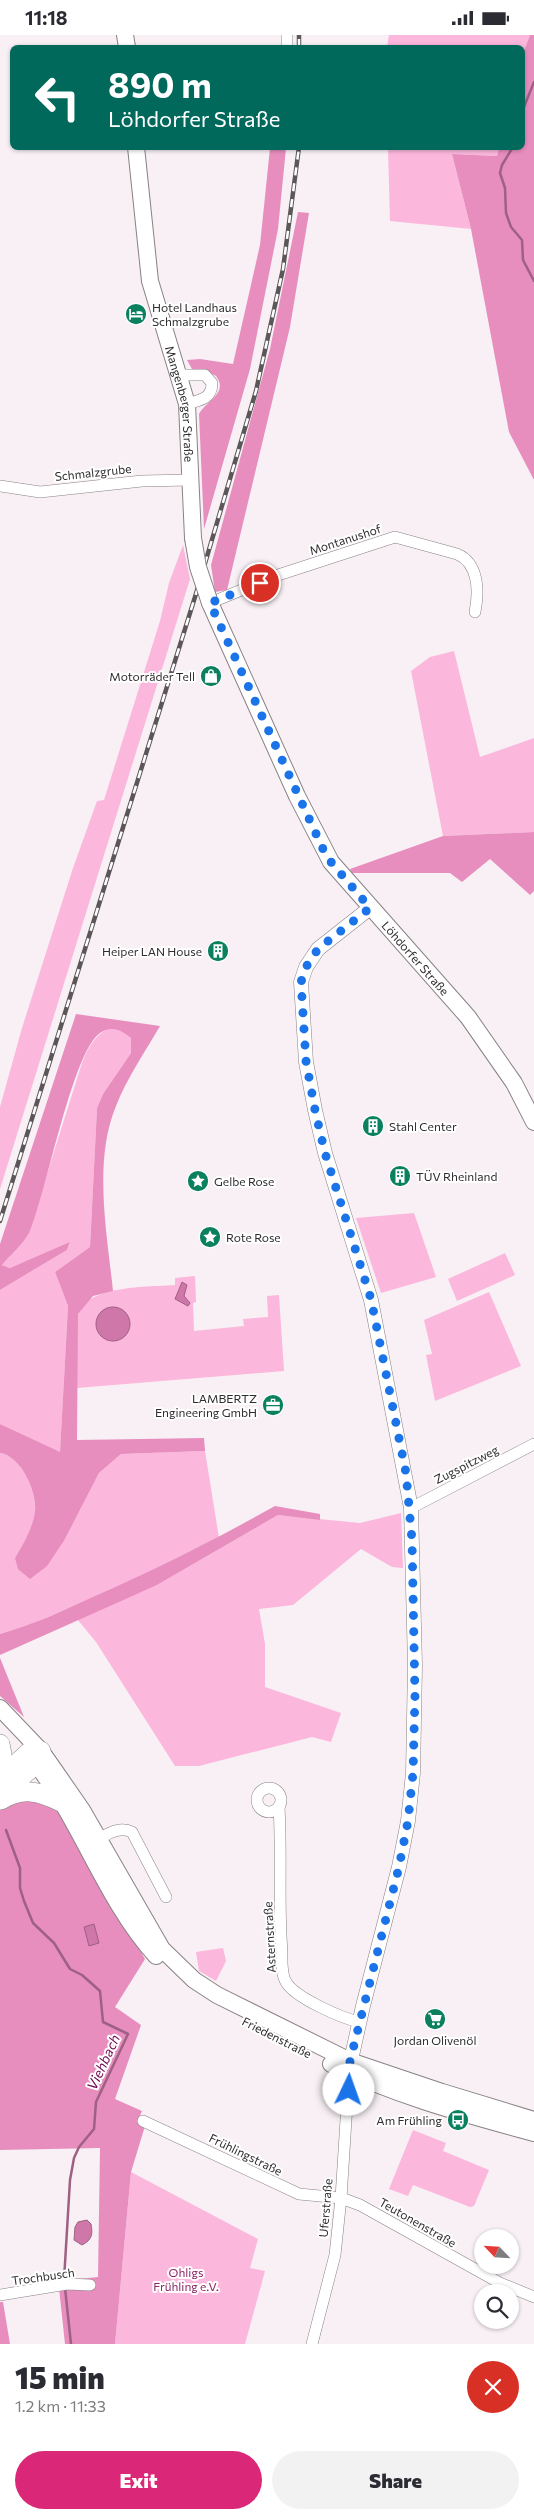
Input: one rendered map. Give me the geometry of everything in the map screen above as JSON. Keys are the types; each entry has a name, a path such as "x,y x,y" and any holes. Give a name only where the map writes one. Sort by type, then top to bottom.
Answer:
{"highway":[{"path":"0,1744 2,1754 0,1769"},
{"path":"0,1779 35,1756"},
{"path":"0,1795 35,1756"},
{"path":"0,1801 13,1794 28,1791 46,1795 61,1803"}],"main road":[{"name":"Mangenberger Straße","path":"136,150 150,281 155,303 187,404 193,538 198,567 210,603"},
{"name":"Löhdorfer Straße","path":"210,603 323,849 331,862 468,1017 514,1083 534,1122"},
{"path":"0,1708 35,1756"},
{"path":"0,1724 35,1756"},
{"name":"Friedenstraße","path":"35,1756 61,1803 93,1844 162,1949 180,1968 217,1995 350,2067 435,2105 534,2133"},
{"name":"Friedenstraße","path":"35,1756 82,1810 93,1844"},
{"name":"Friedenstraße","path":"350,2067 534,2120"}],"street":[{"path":"179,375 205,375 212,383 208,396 203,400 187,404"},
{"name":"Schmalzgrube","path":"0,486 40,492 142,481 190,480"},
{"name":"Montanushof","path":"210,603 274,577 395,537 457,554 467,560 471,565 478,596 475,612"},
{"path":"350,2067 359,2022 399,1867 408,1821 413,1773 415,1665 411,1508 371,1299 325,1153 315,1110 306,1061 301,1009 301,982 309,961 318,949 370,908"},
{"name":"Zugspitzweg","path":"411,1508 534,1444"},
{"name":"Asternstraße","path":"279,1807 280,1926 284,1976 287,1984 300,1994 330,2011 359,2022"},
{"path":"93,1844 118,1830 132,1832 166,1897"},
{"name":"Uferstraße","path":"312,2344 335,2255 350,2067"},
{"name":"Frühlingstraße","path":"143,2121 299,2194 341,2198"},
{"name":"Teutonenstraße","path":"341,2198 360,2205 500,2283 534,2297"},
{"name":"Trochbusch","path":"0,2295 63,2284 90,2285"}],"green space":[{"path":"389,35 530,35 525,48 525,45 387,45"},
{"path":"388,150 498,150 497,156 452,154 471,229 390,221"},
{"path":"183,545 190,579 0,1189 0,1107 22,1028 73,868 97,801 104,800 160,621 169,583"},
{"path":"454,651 480,757 534,738 534,832 443,836 411,671 430,657"},
{"path":"109,1028 123,1031 131,1038 131,1053 103,1094 97,1108 90,1247 55,1272 68,1306 60,1453 0,1424 0,1290 67,1250 70,1243 10,1268 2,1265 28,1234 82,1063 92,1043"},
{"path":"414,1213 436,1277 381,1293 356,1218"},
{"path":"505,1253 515,1275 457,1301 448,1279"},
{"path":"195,1276 196,1302 193,1303 194,1331 244,1326 243,1319 268,1317 267,1296 279,1295 284,1371 77,1388 76,1330 78,1315 83,1305 93,1298 120,1289 175,1285 175,1278"},
{"path":"489,1292 521,1366 435,1401 426,1355 432,1354 424,1320"},
{"path":"205,1451 219,1538 155,1570 25,1627 0,1634 0,1453 15,1461 21,1468 30,1485 35,1504 32,1524 15,1558 65,1539 99,1473 121,1454"},
{"path":"401,1513 403,1568 392,1567 361,1549 293,1605 259,1609 265,1644 265,1687 341,1713 331,1742 312,1737 199,1766 175,1766 96,1642 77,1619 157,1585 278,1515 360,1523"},
{"path":"223,1948 226,1961 216,1981 199,1971 196,1952"},
{"path":"413,2130 446,2143 443,2151 489,2170 474,2206 470,2207 413,2185 408,2196 389,2189"},
{"name":"Ohligs Frühling e.V.","path":"131,2172 258,2239 250,2268 265,2271 245,2344 115,2344"}],"shaded area":[{"path":"530,35 534,35 534,480 509,432 471,229 452,154 497,156 498,150 525,150 525,48"},
{"path":"270,150 286,150 278,229 250,369 204,529 199,414 215,397 220,387 216,376 205,370 192,369 187,360 200,359 233,364 260,245"},
{"path":"298,212 309,213 290,327 227,590 215,592 211,565 270,349"},
{"path":"534,832 534,891 530,895 490,859 462,882 450,873 352,873 350,869 443,836"},
{"path":"76,1014 160,1026 125,1085 109,1127 103,1173 105,1221 113,1291 93,1296 78,1314 77,1440 204,1438 205,1451 121,1454 99,1473 65,1539 47,1566 30,1579 18,1569 15,1558 32,1524 35,1503 30,1485 21,1468 8,1456 0,1453 0,1424 60,1452 68,1306 55,1272 90,1247 97,1108 103,1094 131,1053 131,1038 116,1029 108,1029 100,1033 90,1045 79,1067 29,1233 2,1265 10,1268 70,1242 67,1250 0,1290 0,1244"},
{"path":"182,1282 187,1285 184,1296 190,1303 188,1306 175,1299"},
{"path":"113,1307 125,1312 130,1324 125,1336 113,1341 101,1336 96,1324 101,1312"},
{"path":"275,1506 320,1514 320,1520 278,1515 157,1585 0,1655 0,1634 48,1617 141,1575"},
{"path":"0,1658 24,1717 0,1696"},
{"path":"25,1795 58,1809 145,1959 115,2007 141,2025 115,2099 142,2111 137,2122 145,2126 131,2172 115,2344 65,2344 59,2288 78,2279 98,2277 100,2148 0,2150 0,1805"},
{"path":"94,1924 99,1943 89,1946 84,1927"},
{"path":"87,2220 91,2224 92,2234 90,2239 82,2245 74,2240 75,2227 78,2222"},
{"path":"0,2302 3,2302 10,2344 0,2344"}],"waterway":[{"path":"525,104 534,82"},
{"path":"511,150 502,165 500,173 505,188 506,213 511,227 522,240 523,260 534,281"},
{"name":"Viehbach","path":"6,1830 20,1868 20,1888 33,1923 54,1943 70,1969 82,1975 100,1991 103,2022 128,2034 96,2102 94,2129 79,2147 74,2158 70,2180 64,2280"},
{"name":"Viehbach","path":"65,2288 71,2344"}],"railway":[{"path":"299,35 299,45"},
{"path":"0,1221 195,597 256,391 283,269 299,150"}],"place":[{"name":"Hotel Landhaus Schmalzgrube","path":"136,314"},
{"name":"Motorräder Tell","path":"211,676"},
{"name":"Heiper LAN House","path":"218,951"},
{"name":"Stahl Center","path":"373,1126"},
{"name":"TÜV Rheinland","path":"400,1176"},
{"name":"Gelbe Rose","path":"198,1181"},
{"name":"Rote Rose","path":"210,1237"},
{"name":"LAMBERTZ Engineering GmbH","path":"273,1405"},
{"name":"Jordan Olivenöl","path":"435,2019"},
{"name":"Am Frühling","path":"458,2120"}],"route":[{"path":"260,583 210,603 297,796 323,849 331,862 370,908 318,949 309,961 301,982 301,1009 306,1061 315,1110 325,1153 371,1299 406,1473 411,1508 415,1665 413,1773 408,1821 399,1867 350,2061 349,2090"}]}
